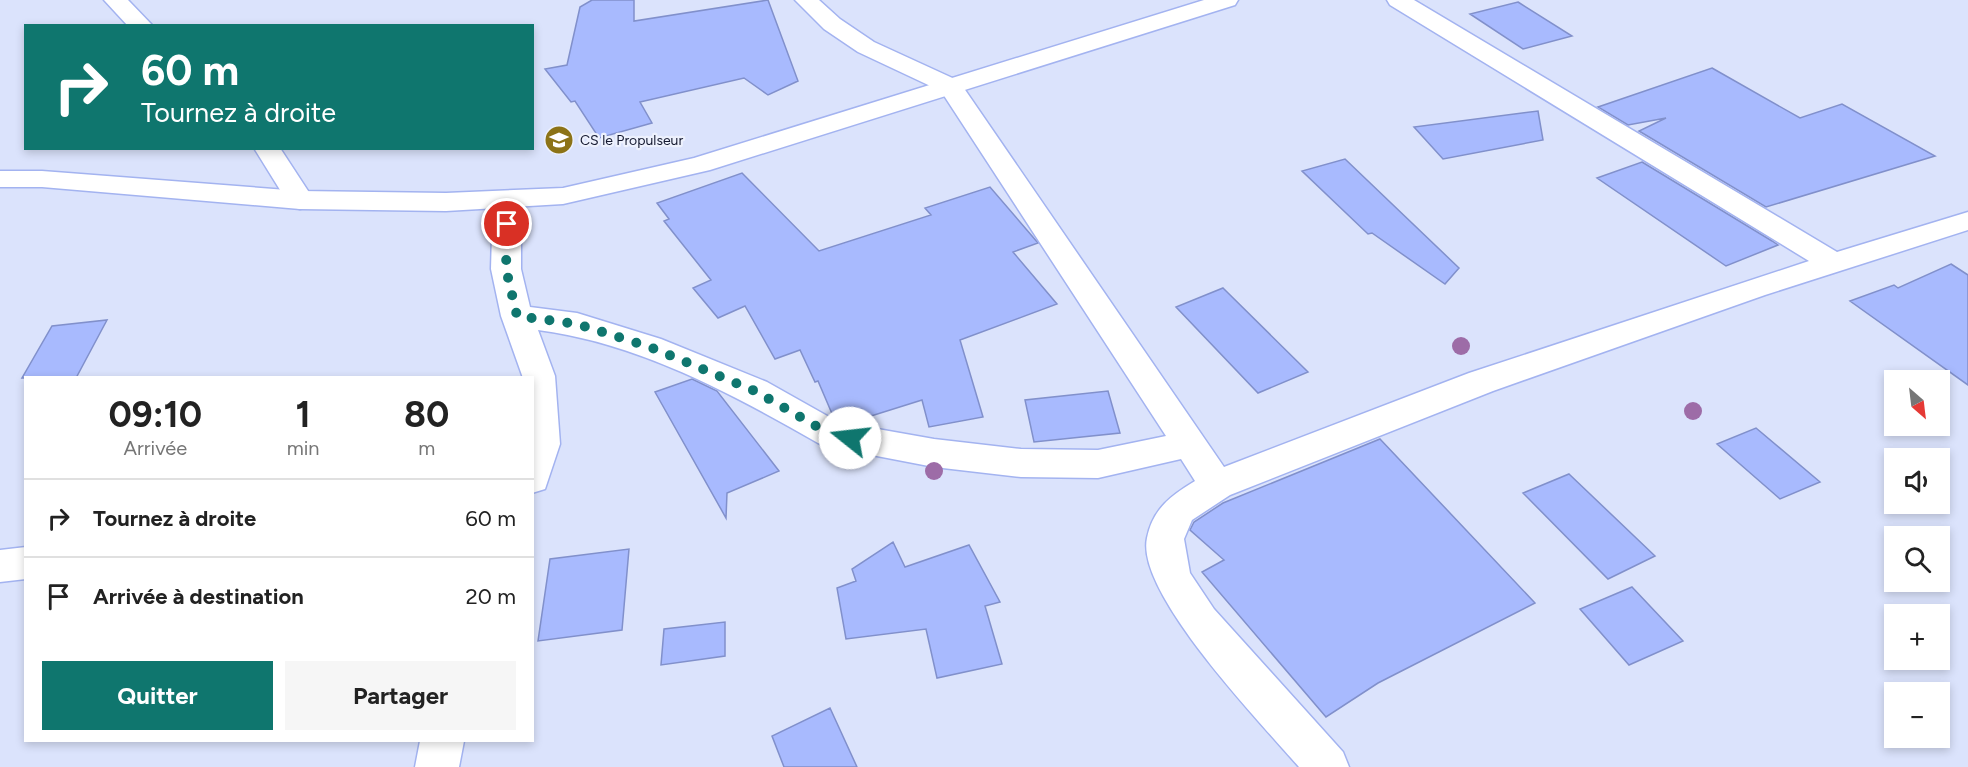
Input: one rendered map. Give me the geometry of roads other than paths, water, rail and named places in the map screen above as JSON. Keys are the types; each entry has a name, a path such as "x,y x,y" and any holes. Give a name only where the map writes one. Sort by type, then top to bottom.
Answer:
{"street":[{"path":"115,0 140,24"},
{"path":"806,0 832,24 866,47 950,86 1217,485"},
{"path":"0,179 42,179 300,200 507,201 563,196 620,185 701,164 1227,0"},
{"path":"1398,0 1834,263"},
{"path":"268,150 300,200"},
{"path":"507,201 506,269 517,316 539,376 543,444 534,473"},
{"path":"1327,767 1200,621 1172,578 1165,539 1178,510 1217,485 1481,382 1754,288 1968,221"},
{"path":"517,316 577,324 650,347 755,391 830,434 934,453 1021,463 1098,464 1190,444"},
{"path":"0,566 24,563"},
{"path":"437,767 442,742"}],"place":[{"name":"CS le Propulseur","path":"559,140"}]}
